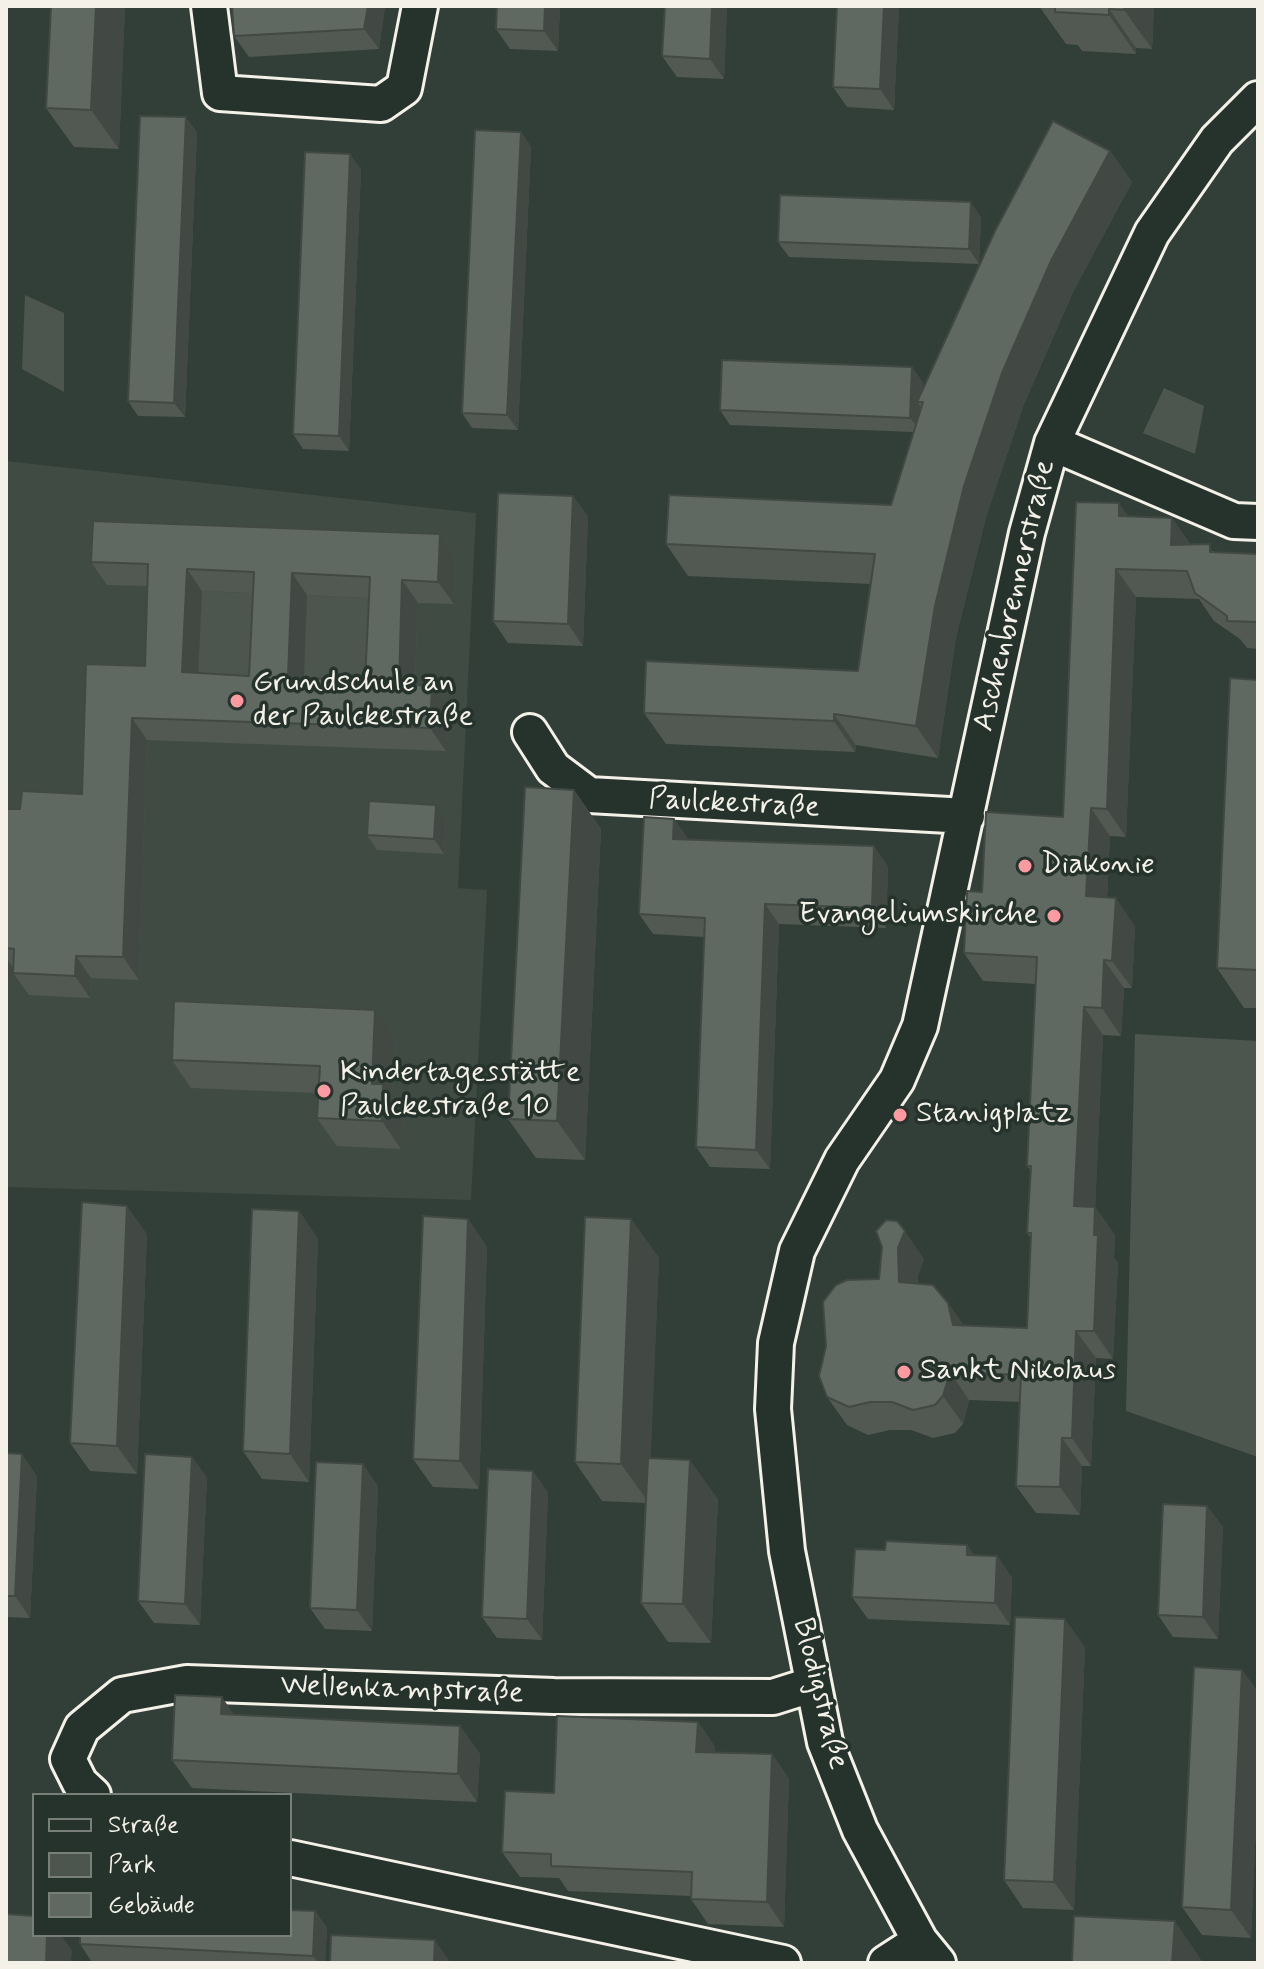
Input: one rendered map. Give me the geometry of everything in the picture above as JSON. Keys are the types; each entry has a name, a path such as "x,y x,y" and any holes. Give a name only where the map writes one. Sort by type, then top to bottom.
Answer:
{"street":[{"path":"209,6 220,93 381,104 404,88 420,6"},
{"name":"Aschenbrennerstraße","path":"967,816 1027,533 1052,443 1152,233 1217,140 1258,99"},
{"path":"1052,443 1234,521 1258,522"},
{"name":"Paulckestraße","path":"530,732 553,768 589,795 967,816"},
{"name":"Blodigstraße","path":"929,1952 860,1830 825,1742 811,1685 781,1497 773,1409 773,1365 783,1304 797,1251 842,1160 889,1093 911,1051 927,1002 967,816"},
{"name":"Wellenkampstraße","path":"91,1793 80,1783 68,1759 82,1728 122,1695 187,1683 569,1697 773,1697 811,1685"},
{"path":"292,1858 783,1963"},
{"path":"886,1963 929,1952"}],"shaded area":[{"name":"Grundschule an der Paulckestraße","path":"6,461 476,513 458,888 487,890 471,1200 6,1187"}],"green space":[{"path":"25,295 64,313 64,392 22,369"},
{"path":"1164,388 1204,406 1195,454 1143,433"},
{"path":"202,591 270,594 265,698 197,695"},
{"path":"307,595 386,599 381,703 303,700"},
{"path":"1135,1034 1258,1041 1258,1457 1126,1411"}],"building":[{"path":"51,6 96,6 91,110 46,108"},
{"path":"232,6 368,6 364,29 234,36"},
{"path":"497,6 545,6 544,31 496,29"},
{"path":"665,6 712,6 710,59 662,56"},
{"path":"837,6 884,6 880,89 833,87"},
{"path":"1055,6 1125,6 1124,10 1109,9 1109,15 1055,12"},
{"path":"140,116 186,117 174,403 128,401"},
{"path":"1053,121 1110,151 1051,261 1002,373 964,486 935,606 916,726 834,714 834,721 644,713 646,661 858,671 875,554 666,544 669,495 891,505 923,402 917,402 995,231"},
{"path":"475,130 521,132 507,415 462,413"},
{"path":"305,152 350,154 339,436 293,434"},
{"path":"780,195 971,202 969,249 778,242"},
{"path":"722,360 912,367 910,418 720,410"},
{"path":"498,493 573,496 568,624 493,621"},
{"path":"1076,502 1119,503 1119,516 1172,518 1171,545 1210,544 1210,552 1258,554 1258,622 1227,621 1227,616 1195,593 1187,571 1116,569 1107,809 1091,808 1086,896 1116,898 1112,961 1104,960 1102,1008 1084,1007 1074,1206 1095,1207 1094,1235 1098,1235 1094,1331 1076,1331 1072,1438 1062,1438 1060,1487 1016,1486 1021,1375 950,1372 943,1396 935,1405 913,1410 892,1402 870,1402 849,1407 827,1397 819,1376 826,1346 823,1302 836,1285 847,1280 879,1279 882,1247 876,1231 886,1220 897,1221 905,1231 898,1248 899,1282 933,1285 948,1303 953,1325 1027,1328 1031,1166 1027,1166 1037,957 964,953 967,891 982,892 986,812 1063,817"},
{"path":"93,521 440,534 438,582 402,580 399,684 432,686 430,728 132,718 123,957 76,956 75,976 13,973 14,949 6,948 6,809 20,809 22,791 82,794 86,664 145,666 148,564 91,562","holes":["187,569 254,572 249,676 182,672","292,573 370,577 365,681 288,677"]},
{"path":"1230,678 1258,680 1258,970 1217,968"},
{"path":"525,787 574,790 557,1121 508,1119"},
{"path":"369,801 436,805 434,839 367,835"},
{"path":"644,817 674,819 673,839 874,846 872,908 765,904 756,1150 696,1147 705,918 639,914"},
{"path":"174,1001 375,1010 372,1084 383,1084 382,1121 317,1118 320,1066 172,1060"},
{"path":"82,1202 127,1206 117,1446 70,1443"},
{"path":"252,1209 299,1211 290,1454 243,1451"},
{"path":"423,1216 468,1219 460,1461 413,1459"},
{"path":"585,1217 631,1219 621,1464 575,1462"},
{"path":"6,1453 22,1454 15,1596 6,1596"},
{"path":"145,1454 192,1457 185,1604 138,1601"},
{"path":"648,1458 690,1460 683,1604 641,1603"},
{"path":"316,1462 363,1464 357,1610 310,1608"},
{"path":"488,1469 533,1471 527,1619 482,1617"},
{"path":"1163,1504 1207,1506 1203,1617 1158,1615"},
{"path":"886,1541 967,1545 967,1555 997,1556 995,1603 852,1597 855,1549 885,1550"},
{"path":"1015,1617 1065,1619 1054,1882 1004,1880"},
{"path":"1194,1667 1242,1670 1231,1910 1182,1907"},
{"path":"175,1695 222,1697 221,1714 460,1726 458,1774 172,1760"},
{"path":"557,1716 698,1722 696,1752 772,1754 767,1902 691,1899 692,1872 551,1866 551,1854 502,1852 505,1791 554,1793"},
{"path":"292,1910 315,1911 313,1956 80,1944 80,1937 292,1937"},
{"path":"6,1914 32,1916 32,1937 47,1937 46,1963 6,1963"},
{"path":"1074,1916 1175,1921 1172,1963 1072,1963"},
{"path":"331,1935 435,1940 434,1963 330,1963"}],"place":[{"name":"Grundschule an der Paulckestraße","path":"237,701"},
{"name":"Diakonie","path":"1025,866"},
{"name":"Evangeliumskirche","path":"1054,916"},
{"name":"Kindertagesstätte Paulckestraße 10","path":"324,1091"},
{"name":"Stanigplatz","path":"900,1115"},
{"name":"Sankt Nikolaus","path":"904,1372"}]}
